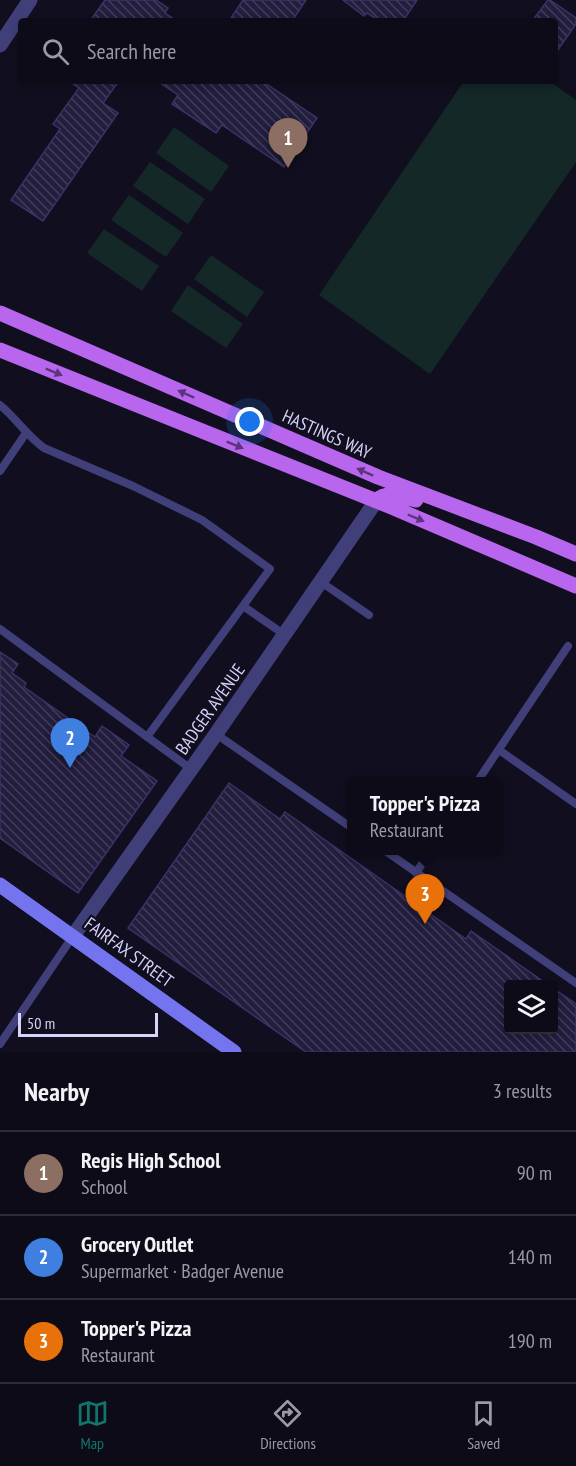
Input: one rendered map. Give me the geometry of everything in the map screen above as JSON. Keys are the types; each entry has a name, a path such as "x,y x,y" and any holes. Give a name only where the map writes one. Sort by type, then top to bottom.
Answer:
{"main road":[{"name":"HASTINGS WAY","path":"0,313 378,477 576,554"},
{"path":"0,350 376,501 576,586"},
{"path":"376,501 383,495 404,497 465,521 536,537"}],"street":[{"path":"0,45 30,0"},
{"name":"BADGER AVENUE","path":"73,936 285,635 376,501"},
{"name":"FAIRFAX STREET","path":"0,885 234,1052"}],"lane":[{"path":"0,405 34,441 44,448 133,486 202,520 270,569 147,737"},
{"path":"0,471 26,433"},
{"path":"321,582 369,615"},
{"path":"243,606 285,635"},
{"path":"0,629 191,769"},
{"path":"480,777 568,646"},
{"path":"216,734 347,825"},
{"path":"499,750 576,804"},
{"path":"391,855 576,983"},
{"path":"416,873 428,855"},
{"path":"0,1044 73,936"}],"green space":[{"path":"462,84 553,84 576,100 576,162 430,374 319,295"},
{"path":"174,127 229,166 211,192 156,153"},
{"path":"150,162 205,199 188,224 133,186"},
{"path":"129,195 183,233 166,257 111,220"},
{"path":"104,229 159,266 142,291 87,253"},
{"path":"211,255 264,292 247,317 194,279"},
{"path":"188,285 243,324 226,348 171,311"}],"building":[{"path":"105,0 156,0 168,8 165,13 172,18 92,18"},
{"path":"243,0 306,0 294,18 231,18"},
{"path":"343,0 417,0 405,18 375,18 367,13 364,16"},
{"path":"550,0 576,18 576,24 558,50 558,18 534,18"},
{"path":"73,84 117,84 103,103 118,113 43,221 11,200 60,129 53,124 79,88"},
{"path":"162,84 266,84 317,118 284,167 222,125 216,133 172,104 178,95"},
{"path":"0,652 18,664 12,673 26,683 24,687 95,737 102,726 129,745 121,756 157,781 78,893 0,838"},
{"path":"229,783 280,819 285,812 466,939 471,931 541,980 504,980 504,1034 558,1034 558,992 576,1004 576,1052 306,1052 128,928"}],"place":[{"name":"Regis High School","path":"288,168"},
{"name":"Grocery Outlet","path":"70,768"},
{"name":"Topper's Pizza","path":"425,924"}]}
